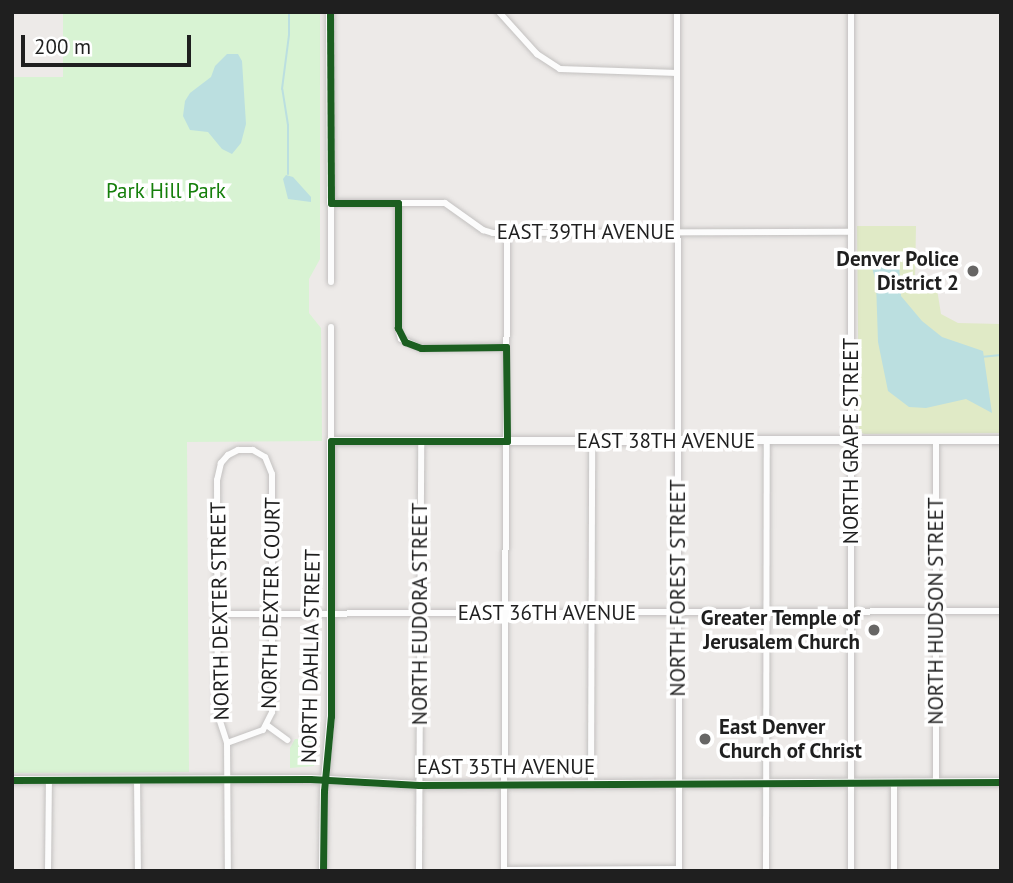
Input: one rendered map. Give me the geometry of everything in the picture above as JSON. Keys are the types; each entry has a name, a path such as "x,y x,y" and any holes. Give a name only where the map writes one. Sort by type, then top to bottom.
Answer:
{"street":[{"path":"330,12 331,282"},
{"path":"499,12 537,54 560,69 677,73"},
{"name":"NORTH FOREST STREET","path":"677,12 679,870"},
{"name":"NORTH GRAPE STREET","path":"851,12 852,871"},
{"path":"398,203 398,328 401,339 421,348 506,347"},
{"name":"EAST 39TH AVENUE","path":"331,204 444,203 482,230 507,233 851,232"},
{"path":"507,233 504,870 679,870"},
{"name":"NORTH DAHLIA STREET","path":"323,871 325,781 331,724 331,327"},
{"path":"766,871 767,440"},
{"name":"NORTH HUDSON STREET","path":"936,440 936,782"},
{"name":"EAST 38TH AVENUE","path":"331,441 1001,440"},
{"name":"NORTH EUDORA STREET","path":"419,871 421,441"},
{"path":"591,784 592,441"},
{"name":"NORTH DEXTER COURT","path":"227,743 257,734 268,726 272,712 274,614 271,468 262,455 245,450"},
{"name":"NORTH DEXTER STREET","path":"228,871 227,743 218,715 218,470 228,456 245,450"},
{"name":"EAST 36TH AVENUE","path":"219,614 1001,611"},
{"path":"268,726 287,740"},
{"path":"137,779 138,871"},
{"name":"EAST 35TH AVENUE","path":"12,780 228,779 419,785 1001,782"},
{"path":"48,780 48,871"},
{"path":"894,782 894,871"}],"green space":[{"name":"Park Hill Park","path":"63,12 320,12 320,259 309,279 309,313 321,328 322,441 187,442 189,772 12,773 12,77 63,77"},
{"path":"857,226 916,226 915,281 923,281 924,289 937,289 941,314 958,323 1001,324 1001,433 864,434 859,431"},
{"path":"295,739 320,739 314,766 290,768 290,748"}],"water":[{"path":"227,54 238,54 242,61 246,124 241,143 232,154 222,149 208,132 190,130 183,116 185,101 190,93 211,77 215,66"},
{"path":"286,175 293,177 311,197 311,202 288,199 283,179"},
{"path":"882,253 899,263 901,296 922,321 942,337 983,351 992,413 966,399 926,408 909,407 888,391 878,342 876,282 871,264"}],"waterway":[{"path":"288,174 288,125 282,89 289,12"},
{"path":"981,357 1001,355"}],"cycle path":[{"path":"323,871 324,791 331,716 331,441 507,441 506,347 421,348 405,342 398,328 398,203 331,203 330,12"},
{"path":"12,780 310,779 419,785 1001,782"}],"place":[{"name":"Denver Police District 2","path":"973,271"},
{"name":"Greater Temple of Jerusalem Church","path":"874,630"},
{"name":"East Denver Church of Christ","path":"705,739"}]}
